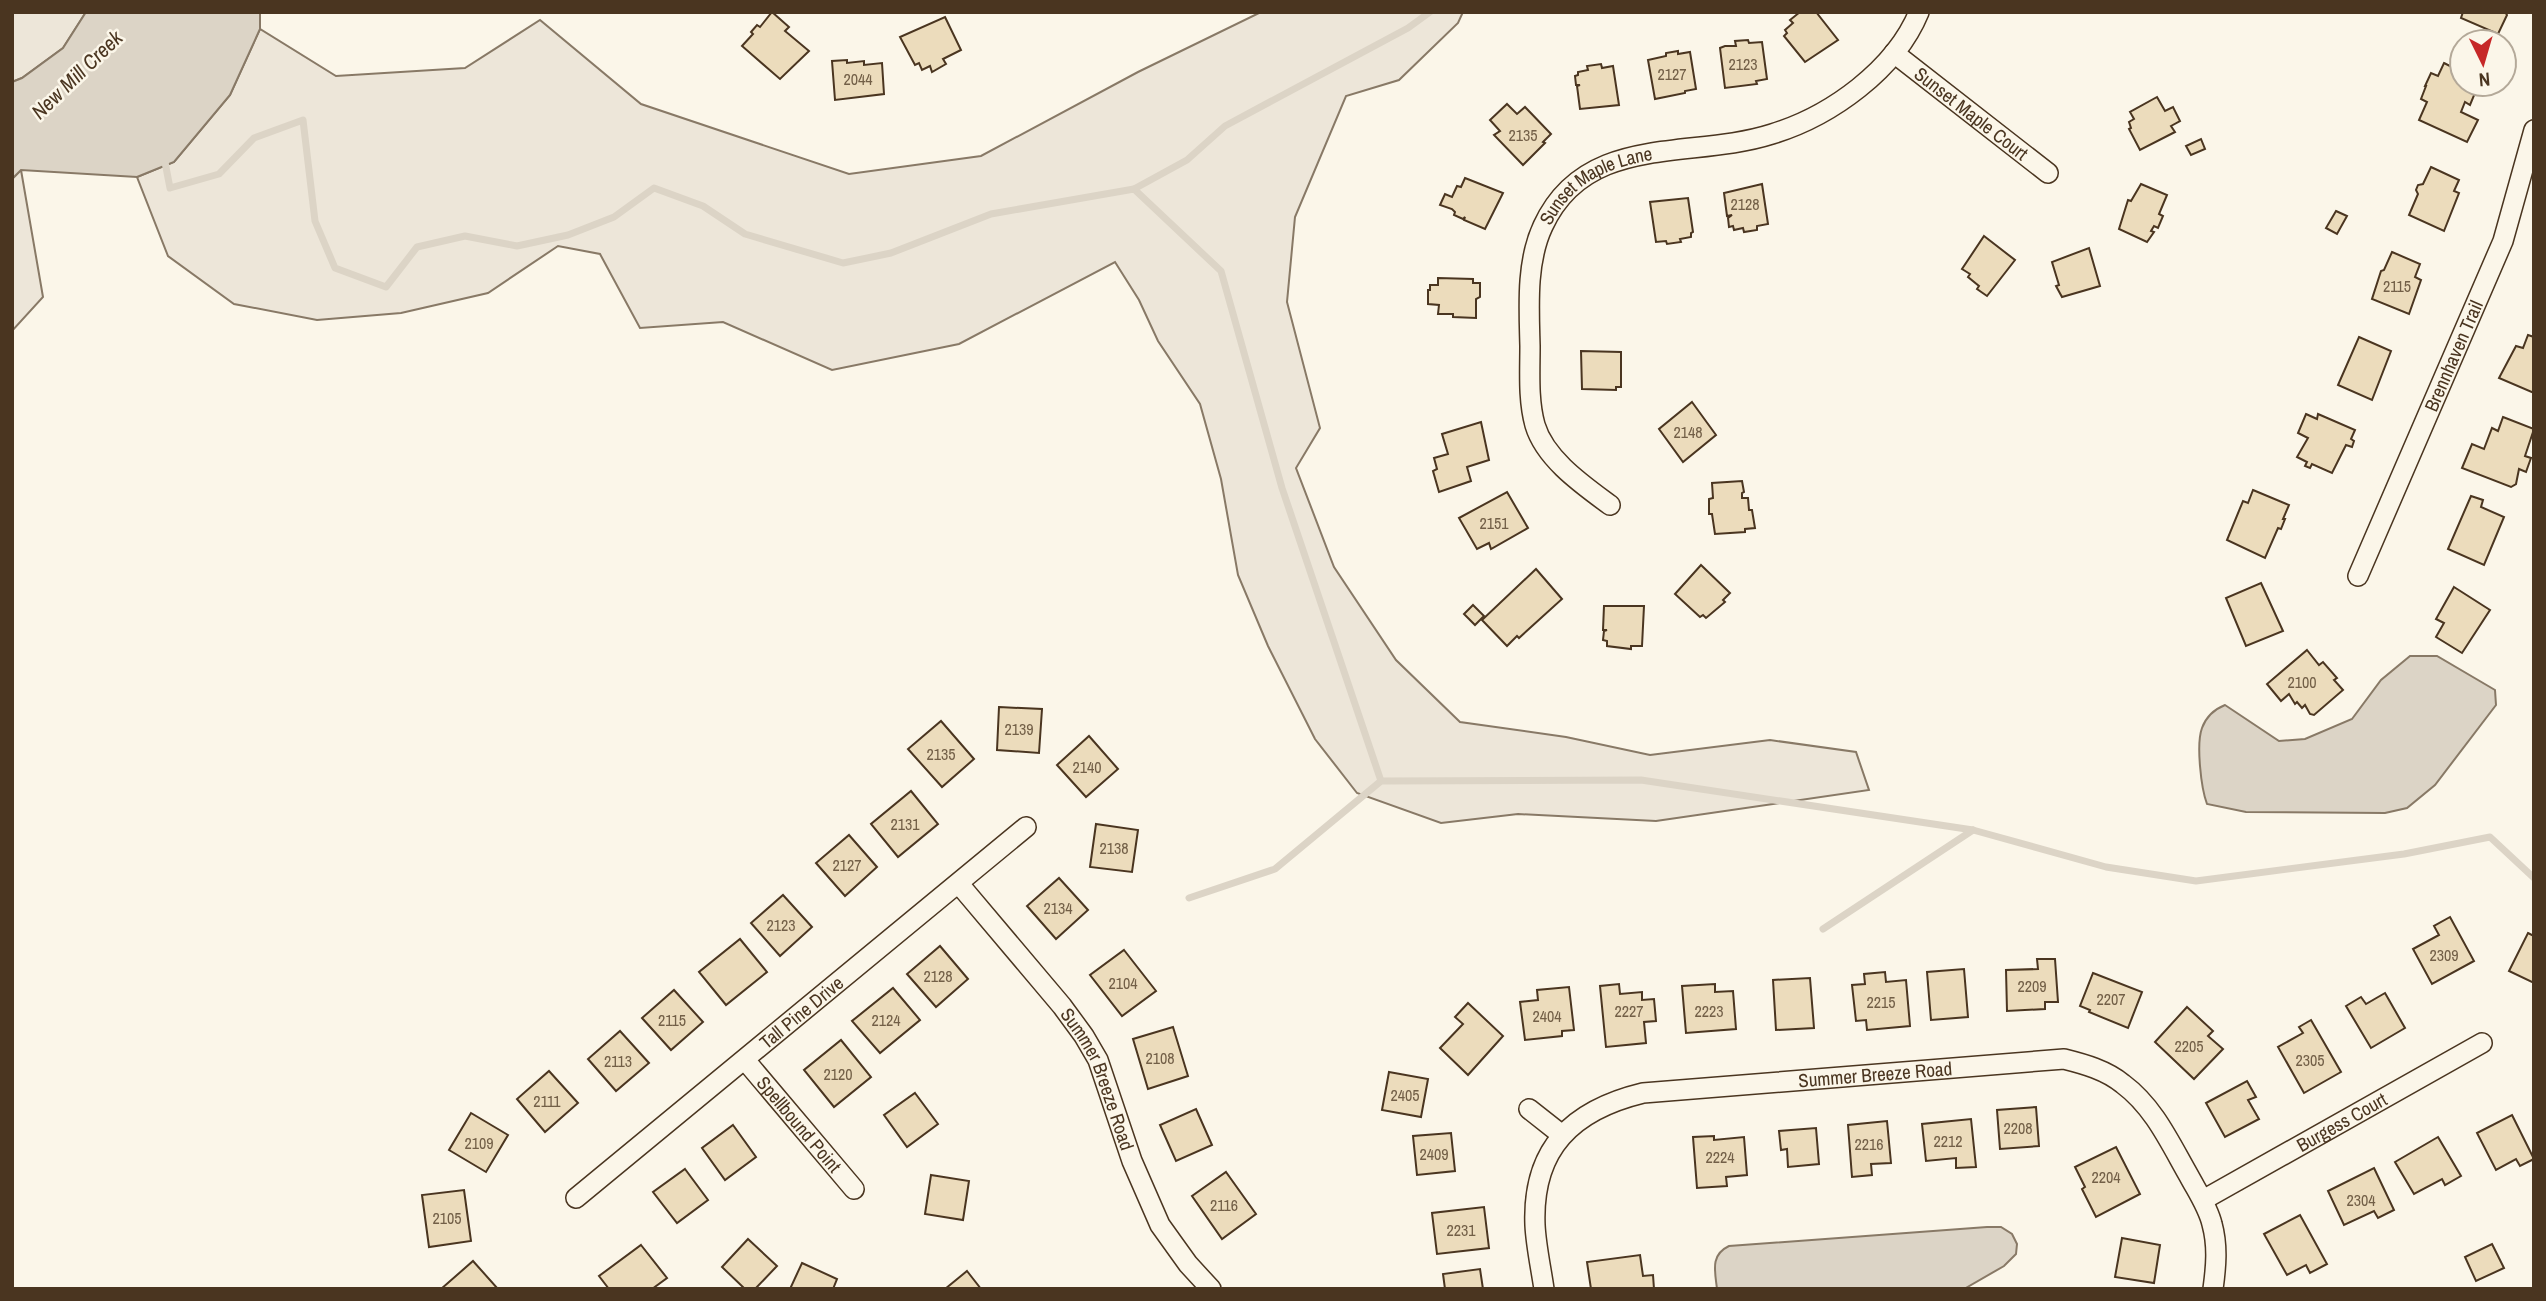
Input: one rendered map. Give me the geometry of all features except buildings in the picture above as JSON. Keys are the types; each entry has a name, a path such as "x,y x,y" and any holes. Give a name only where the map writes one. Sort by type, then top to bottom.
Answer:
{"street":[{"name":"Sunset Maple Lane","path":"1610,505 1567,472 1552,455 1535,427 1531,398 1529,303 1536,246 1551,211 1562,195 1590,171 1625,158 1771,135 1810,119 1863,84 1894,54 1919,12"},
{"name":"Sunset Maple Court","path":"1894,54 2048,173"},
{"name":"Brennhaven Trail","path":"2358,576 2503,241 2533,136"},
{"name":"Tall Pine Drive","path":"576,1198 1026,827"},
{"name":"Summer Breeze Road","path":"959,884 1084,1036 1098,1060 1132,1161 1160,1225 1188,1264 1211,1289"},
{"name":"Burgess Court","path":"2203,1200 2482,1043"},
{"name":"Summer Breeze Road","path":"1544,1289 1535,1224 1541,1172 1562,1135 1571,1125 1596,1108 1620,1098 1643,1093 2064,1059 2091,1066 2122,1082 2142,1101 2158,1122 2203,1200 2212,1221 2216,1243 2213,1289"},
{"name":"Spellbound Point","path":"745,1060 854,1189"},
{"path":"1529,1109 1562,1135"}],"shaded area":[{"path":"12,12 86,12 63,48 22,78 12,82"},
{"path":"1261,12 1463,12 1458,23 1399,80 1346,96 1295,217 1287,302 1320,428 1296,468 1334,567 1396,660 1460,722 1566,737 1650,755 1770,740 1856,752 1869,790 1656,821 1518,814 1441,823 1357,793 1315,739 1268,646 1238,575 1221,479 1200,404 1158,341 1139,300 1115,262 959,344 832,370 723,322 640,328 600,254 558,246 488,293 401,313 317,320 234,304 168,256 137,177 174,162 230,95 260,29 336,76 465,68 540,20 641,104 849,174 981,156 1138,72"},
{"path":"21,170 43,297 12,331 12,179"}],"water":[{"name":"New Mill Creek","path":"86,12 260,12 260,29 230,95 174,162 137,177 21,170 12,179 12,82 22,78 63,48"},
{"path":"2410,656 2437,656 2495,690 2496,705 2435,785 2407,808 2385,813 2246,812 2207,804 2201,777 2199,744 2204,724 2214,711 2225,705 2279,741 2305,739 2352,719 2381,680"},
{"path":"2001,1227 2012,1234 2017,1244 2016,1254 2004,1266 1964,1289 1717,1289 1716,1259 1729,1246"}],"waterway":[{"path":"1134,189 1187,160 1225,126 1408,28 1430,12"},
{"path":"164,157 170,188 219,174 254,138 303,120 315,221 335,268 386,287 417,247 465,236 517,246 568,235 614,217 654,188 703,206 745,234 843,263 891,253 991,214 1134,189 1221,271 1282,488 1381,781"},
{"path":"1189,898 1275,869 1381,781 1641,780 1973,830 2106,867 2196,881 2404,854 2490,837 2534,878"},
{"path":"1823,929 1973,830"}]}
